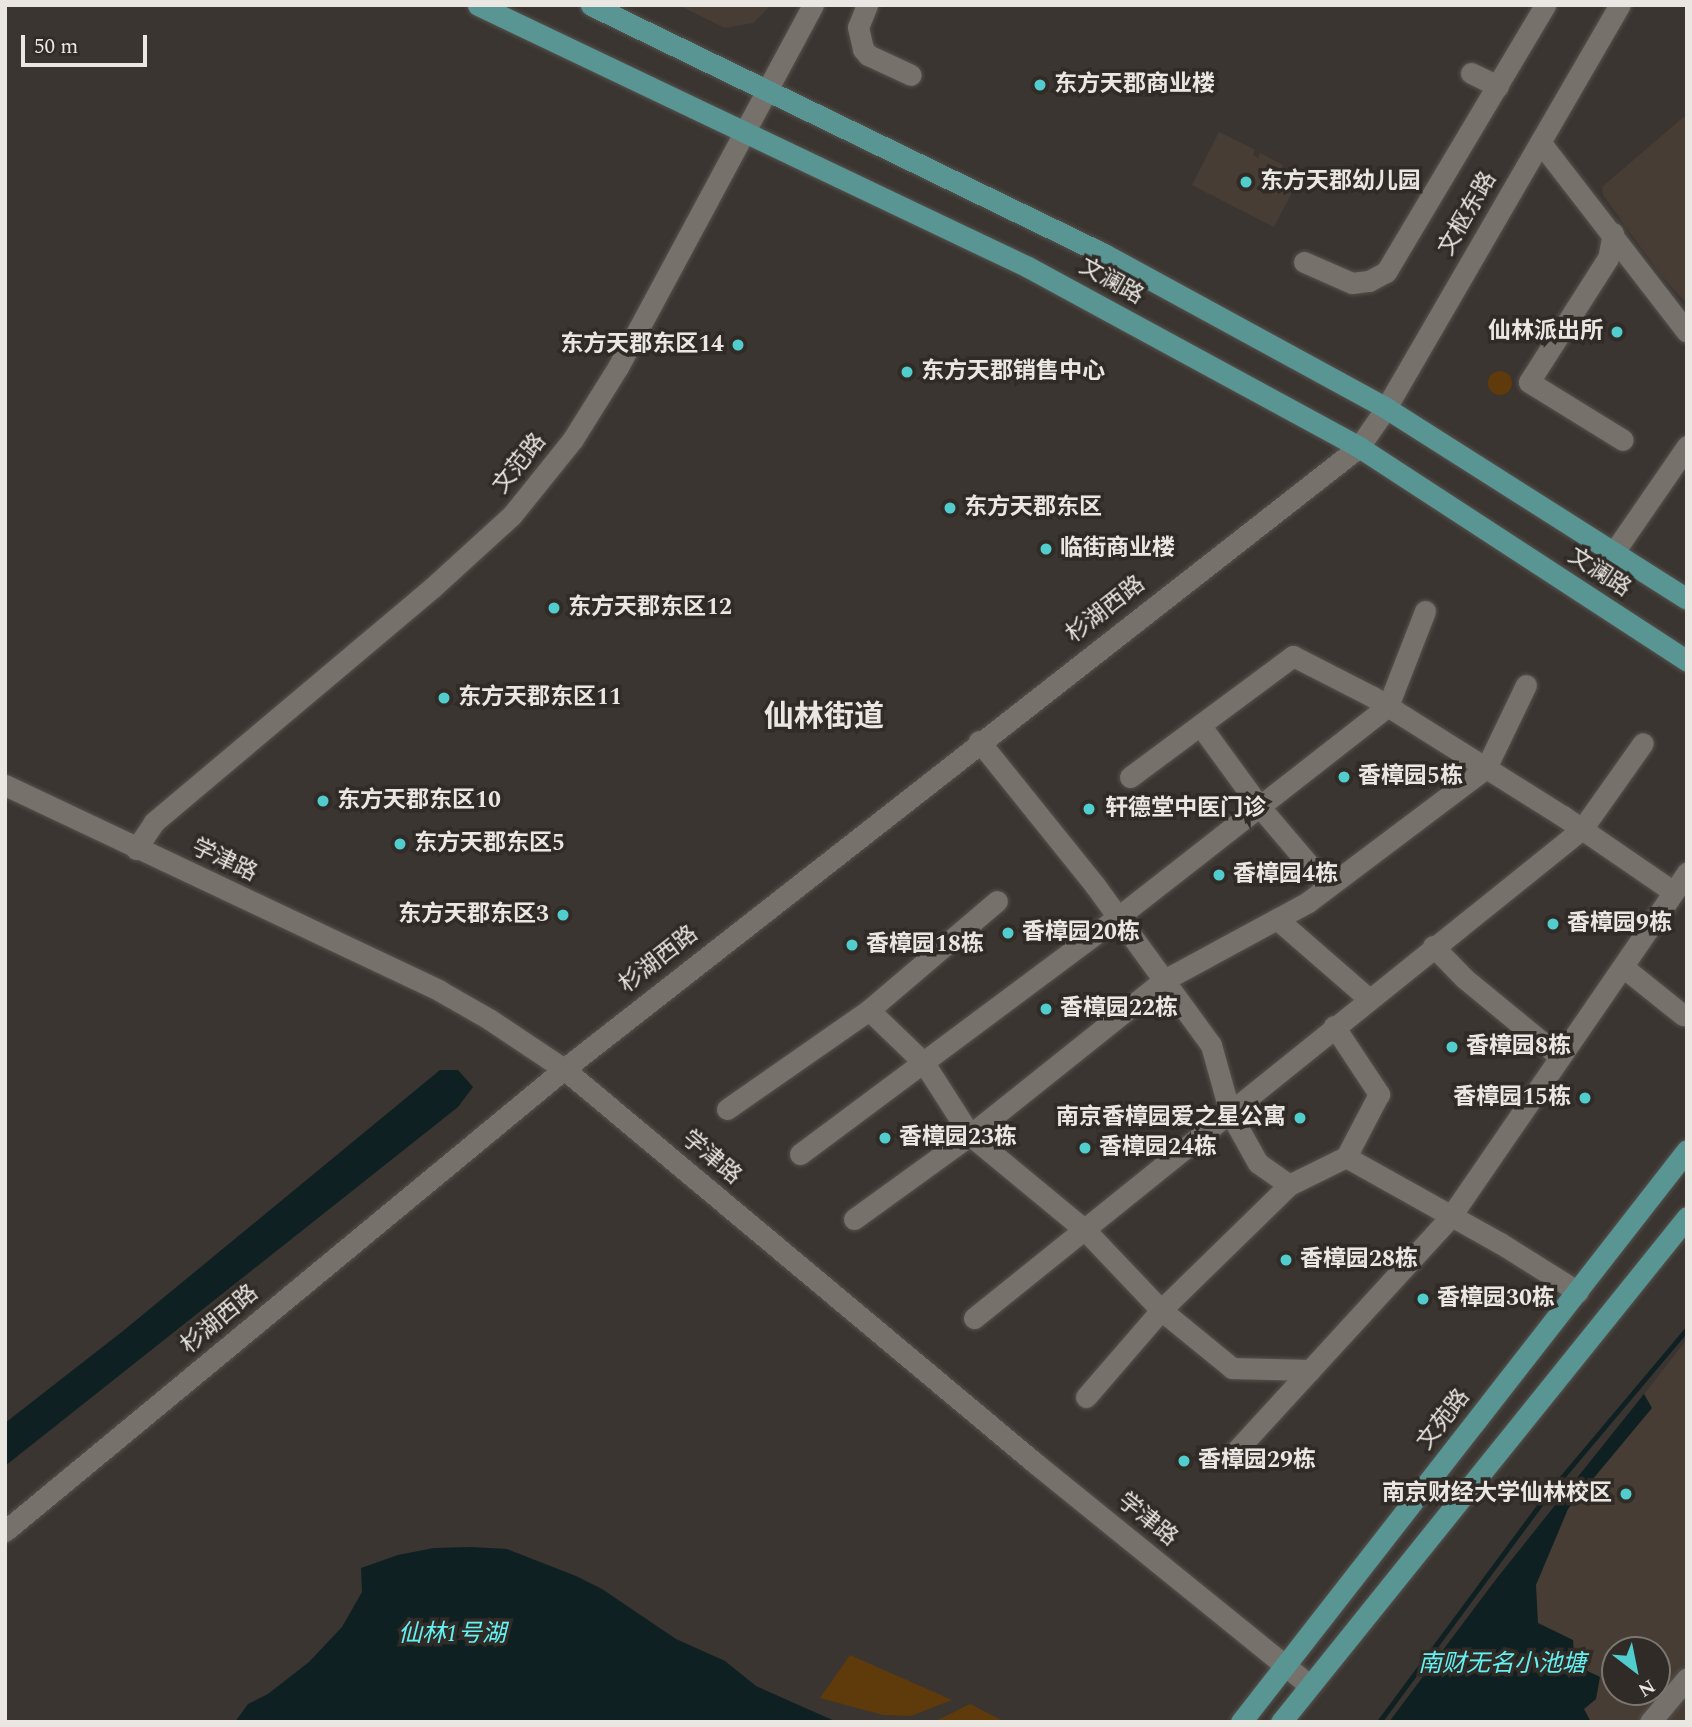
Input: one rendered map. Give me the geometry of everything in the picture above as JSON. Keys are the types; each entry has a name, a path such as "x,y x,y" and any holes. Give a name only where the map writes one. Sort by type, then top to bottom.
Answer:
{"main road":[{"name":"文澜路","path":"478,5 1028,267 1359,447 1687,661"},
{"name":"文澜路","path":"591,5 1104,254 1386,408 1687,598"},
{"name":"文苑路","path":"1241,1722 1687,1150"},
{"path":"1281,1722 1687,1217"}],"street":[{"name":"文范路","path":"136,849 154,822 432,588 512,515 573,439 618,367 769,92 813,5"},
{"path":"867,5 858,27 863,49 868,55 911,75"},
{"path":"1304,262 1352,283 1369,281 1386,272 1545,5"},
{"name":"文枢东路","path":"1359,447 1386,408 1619,5"},
{"path":"1471,72 1498,86"},
{"path":"1541,142 1687,332"},
{"path":"1613,233 1608,258 1529,382 1623,440"},
{"path":"1614,552 1687,446"},
{"name":"杉湖西路","path":"5,1531 564,1069 979,741 1359,447"},
{"path":"800,1154 1118,916 1388,706 1425,611"},
{"path":"1130,777 1293,656 1388,706 1581,829 1672,891"},
{"path":"854,1219 970,1135 1164,980 1277,919 1328,887 1486,768 1526,685"},
{"path":"1200,725 1259,806 1328,887"},
{"path":"979,741 1118,916 1211,1045 1230,1114 1258,1163 1289,1185"},
{"path":"974,1318 1581,829 1643,743"},
{"name":"学津路","path":"5,785 440,991 489,1019 564,1069 1035,1463 1309,1685"},
{"path":"1236,1452 1451,1216 1623,967 1672,891 1687,873"},
{"path":"727,1109 869,1010 998,901"},
{"path":"1277,919 1368,999"},
{"path":"1433,946 1464,978 1559,1056"},
{"path":"1623,967 1682,1015"},
{"path":"869,1010 924,1063 970,1135 1084,1230 1161,1310 1231,1368 1310,1370"},
{"path":"1086,1397 1161,1310 1289,1185 1346,1157 1379,1094 1334,1026"},
{"path":"1346,1157 1578,1292"},
{"path":"1650,1722 1687,1678"}],"shaded area":[{"path":"678,5 771,5 753,23 725,28"},
{"path":"1687,114 1687,304 1660,274 1603,195 1602,187"},
{"name":"东方天郡幼儿园","path":"1219,132 1255,150 1253,155 1258,158 1260,153 1283,165 1281,169 1299,179 1274,227 1192,185"},
{"path":"1500,371 1508,375 1512,383 1508,391 1500,395 1492,391 1488,383 1492,375"},
{"name":"南京财经大学仙林校区","path":"1687,1339 1687,1722 1389,1722"},
{"path":"850,1655 952,1700 911,1716 883,1715 820,1698"},
{"path":"970,1704 1005,1722 933,1722 944,1717"}],"water":[{"path":"440,1070 458,1070 473,1087 458,1107 5,1466 5,1423 123,1331"},
{"name":"南财无名小池塘","path":"1644,1394 1652,1408 1568,1509 1536,1585 1538,1623 1573,1640 1575,1665 1600,1677 1596,1699 1584,1709 1591,1722 1389,1722 1497,1578"},
{"name":"仙林1号湖","path":"434,1548 507,1549 576,1576 602,1589 676,1639 725,1661 756,1686 837,1722 235,1722 248,1704 268,1694 309,1662 342,1627 362,1592 361,1568 398,1555"}],"waterway":[{"path":"1379,1722 1547,1495 1687,1329"}],"place":[{"name":"东方天郡商业楼","path":"1040,85"},
{"name":"东方天郡幼儿园","path":"1246,182"},
{"name":"仙林派出所","path":"1617,332"},
{"name":"东方天郡东区14","path":"738,345"},
{"name":"东方天郡销售中心","path":"907,372"},
{"name":"东方天郡东区","path":"950,508"},
{"name":"临街商业楼","path":"1046,549"},
{"name":"东方天郡东区12","path":"554,608"},
{"name":"东方天郡东区11","path":"444,698"},
{"name":"香樟园5栋","path":"1344,777"},
{"name":"东方天郡东区10","path":"323,801"},
{"name":"轩德堂中医门诊","path":"1089,809"},
{"name":"东方天郡东区5","path":"400,844"},
{"name":"香樟园4栋","path":"1219,875"},
{"name":"东方天郡东区3","path":"563,915"},
{"name":"香樟园9栋","path":"1553,924"},
{"name":"香樟园20栋","path":"1008,933"},
{"name":"香樟园18栋","path":"852,945"},
{"name":"香樟园22栋","path":"1046,1009"},
{"name":"香樟园8栋","path":"1452,1047"},
{"name":"香樟园15栋","path":"1585,1098"},
{"name":"南京香樟园爱之星公寓","path":"1300,1118"},
{"name":"香樟园23栋","path":"885,1138"},
{"name":"香樟园24栋","path":"1085,1148"},
{"name":"香樟园28栋","path":"1286,1260"},
{"name":"香樟园30栋","path":"1423,1299"},
{"name":"香樟园29栋","path":"1184,1461"},
{"name":"南京财经大学仙林校区","path":"1626,1494"}],"district":[{"name":"仙林街道","path":"824,717"}]}
